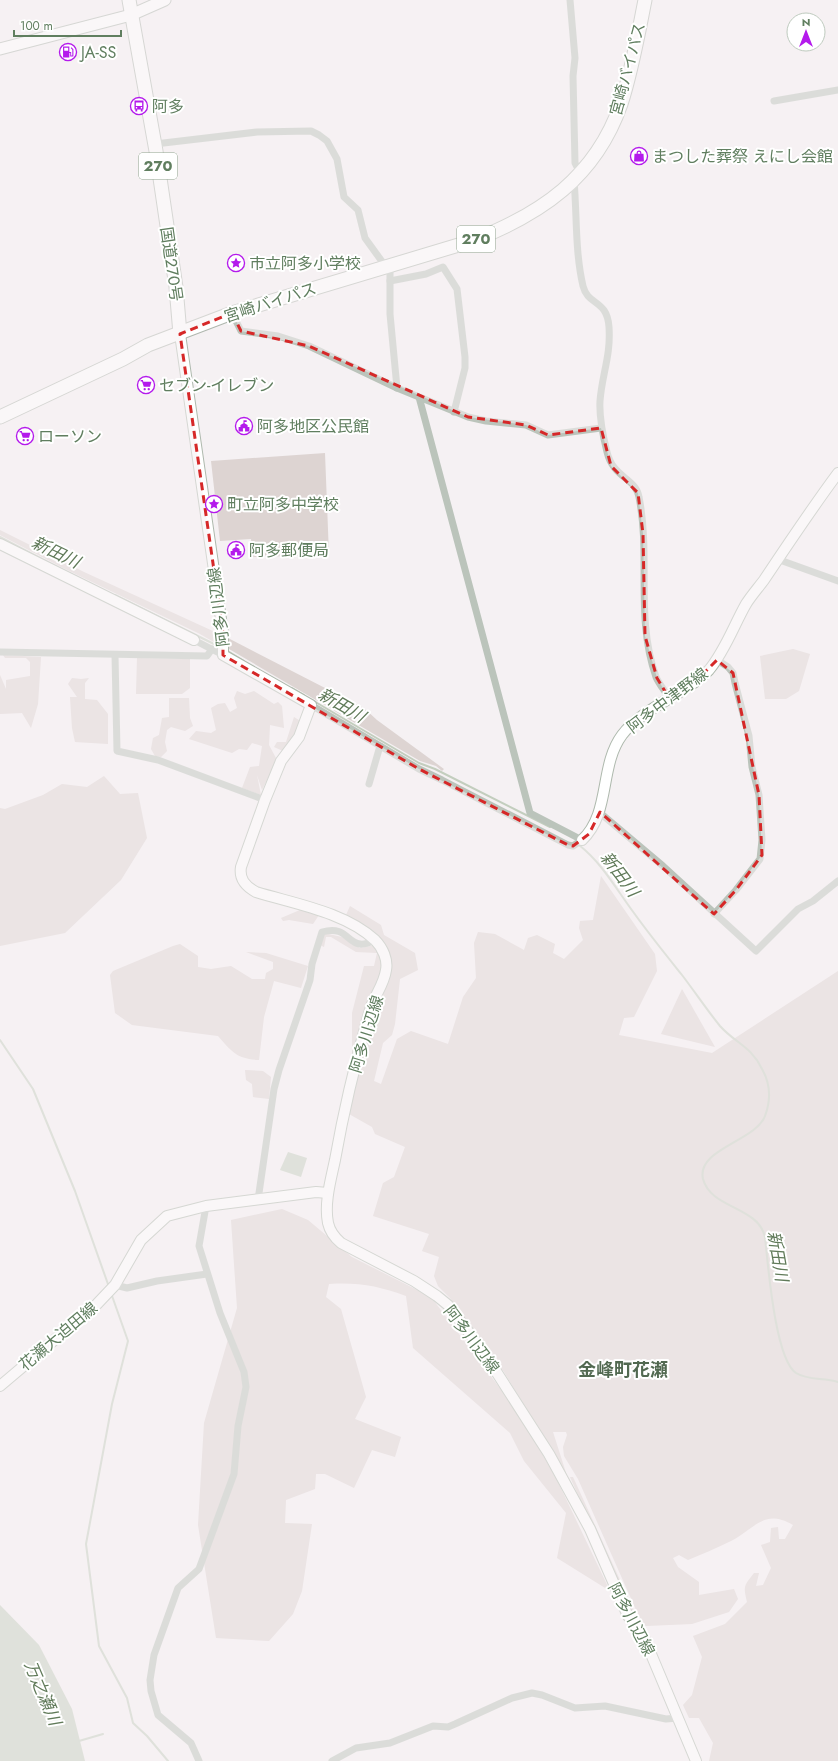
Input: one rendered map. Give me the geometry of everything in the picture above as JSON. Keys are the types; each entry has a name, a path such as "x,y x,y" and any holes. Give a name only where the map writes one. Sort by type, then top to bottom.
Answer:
{"highway":[{"name":"国道270号","path":"129,0 155,144 176,287 180,334"},
{"name":"宮崎バイパス","path":"180,334 232,313 472,241 500,230 532,214 555,197 577,176 594,155 608,133 620,105 632,65 645,0"},
{"name":"270","path":"0,417 123,359 148,345 180,334"}],"main road":[{"path":"0,48 131,15 165,0"},
{"name":"阿多川辺線","path":"180,334 224,651 311,705"},
{"name":"阿多中津野線","path":"579,842 589,834 599,812 612,758 618,742 632,725 669,698 694,683 717,660 747,603 838,473"},
{"path":"0,544 194,640"},
{"path":"311,705 299,737 281,761 265,800 241,867 241,877 243,883 256,892 342,918 376,940"},
{"name":"阿多川辺線","path":"376,940 384,951 386,970 383,981 371,1008 345,1105 328,1193 328,1222 332,1235 341,1243 414,1280 437,1296 448,1305 487,1357 549,1454 590,1528 628,1616 643,1635 696,1761"},
{"name":"花瀬大迫田線","path":"0,1386 97,1304 115,1285 140,1240 167,1216 206,1206 316,1192 328,1193"}],"street":[{"path":"570,0 575,58 573,76 579,260 583,287 587,296 600,304 605,310 609,322 610,346 600,403 601,428 611,466 634,486 638,494 643,534 643,606 646,636 657,678 669,698"},
{"path":"774,101 838,90"},
{"path":"155,144 257,132 311,131 319,134 328,141 337,159 341,190 344,197 358,210 365,238 388,266 390,281 390,314 397,388"},
{"path":"390,281 426,274 443,267 456,289 464,368 454,412"},
{"path":"232,313 241,330 278,336 304,344 397,388 454,412 486,421 526,425 548,435 601,428"},
{"path":"418,397 530,813 579,842"},
{"path":"777,559 838,581"},
{"path":"194,640 212,649 224,651"},
{"path":"0,652 207,656 212,649"},
{"path":"115,655 117,751 158,760 265,800"},
{"path":"714,914 736,890 760,859 762,840 759,795 752,767 749,736 732,673 728,667 717,660"},
{"path":"311,705 418,769 568,845 579,842"},
{"path":"369,784 380,746"},
{"path":"599,812 663,866 756,951 798,909 813,901 838,881"},
{"path":"258,1200 276,1083 310,980 312,964 322,932 329,930 338,931 346,935 356,944 362,945 376,940"},
{"path":"199,1761 191,1743 158,1715 151,1691 150,1680 154,1655 178,1588 199,1569 234,1474 238,1426 246,1387 244,1372 222,1320 199,1246 206,1206"},
{"path":"115,1285 127,1288 157,1281 207,1274"},
{"path":"332,1761 356,1748 390,1743 433,1726 448,1727 512,1698 532,1693 542,1695 576,1708 605,1706 666,1719 678,1718"}],"highlighted area":[{"path":"232,313 241,331 309,346 468,417 526,425 548,435 601,428 611,466 638,493 643,534 645,636 657,678 669,698 694,683 717,660 733,673 759,795 762,855 736,890 714,914 600,812 589,834 573,846 568,845 419,769 223,655 223,633 180,334"}],"shaded area":[{"path":"325,453 329,555 253,557 251,539 220,541 211,461"},
{"path":"0,530 84,572 215,632 219,637 219,645 200,634 63,568 0,535"},
{"path":"228,638 364,708 377,720 444,769 442,771 436,766 420,761 229,649"},
{"path":"793,649 810,654 799,691 786,699 765,699 760,656"},
{"path":"3,655 41,657 38,704 31,728 22,713 0,714 0,675 6,689 6,680 30,676 30,662 26,658 5,658"},
{"path":"137,658 190,659 190,688 182,694 136,694"},
{"path":"72,678 89,678 85,683 85,699 97,700 108,714 108,744 75,742 72,728 70,697 77,697 68,684"},
{"path":"237,691 245,694 254,691 274,704 278,702 282,706 284,728 270,725 269,745 277,760 262,790 257,775 261,795 242,788 250,767 259,766 262,746 252,743 247,750 239,749 232,753 189,739 196,731 211,733 216,730 211,708 218,704 225,703 230,712 237,708 234,698"},
{"path":"169,698 189,698 190,718 193,726 185,731 171,727 167,730 165,742 167,751 161,757 155,756 151,749 153,738 159,735 162,718 169,717"},
{"path":"294,717 302,722 296,736 283,751 274,747 277,742 286,742"},
{"path":"104,776 120,794 138,793 147,838 121,880 65,933 0,946 0,808 5,809 43,795 62,784 87,787"},
{"path":"601,876 655,954 657,971 634,1017 624,1018 619,1035 712,1053 838,971 838,1761 709,1761 713,1743 699,1718 689,1718 683,1705 692,1695 702,1657 693,1636 725,1624 747,1602 745,1586 754,1573 759,1573 756,1586 763,1585 771,1568 761,1545 770,1542 771,1528 778,1527 779,1539 785,1539 793,1525 783,1520 767,1519 715,1549 688,1560 679,1555 673,1558 678,1567 699,1582 699,1595 734,1589 738,1599 729,1612 692,1624 646,1626 641,1621 578,1479 564,1456 563,1447 567,1435 566,1432 553,1432 568,1479 504,1372 450,1298 438,1286 434,1276 439,1257 422,1251 429,1234 373,1216 383,1183 394,1177 405,1147 375,1134 372,1127 349,1114 352,1056 352,1013 364,966 374,966 377,953 356,952 331,937 326,937 324,947 320,945 324,933 342,937 360,948 375,945 377,937 346,915 350,906 381,925 384,935 415,953 418,970 400,979 395,1024 392,1035 383,1043 374,1081 381,1084 397,1039 411,1031 448,1044 463,997 476,978 474,943 478,932 495,934 524,950 528,938 537,935 555,944 553,953 564,959 583,940 579,928 580,921 593,920"},
{"path":"300,910 319,915 313,924 289,920 283,921 281,918"},
{"path":"180,944 198,956 198,967 211,969 231,966 252,979 265,979 266,973 273,969 273,962 246,952 266,953 308,966 301,988 274,981 264,1017 259,1060 245,1058 236,1054 218,1036 132,1025 115,1013 110,975 113,971"},
{"path":"682,989 715,1047 661,1034"},
{"path":"245,1070 263,1071 271,1077 269,1099 253,1097 252,1084 246,1080"},
{"path":"282,1209 308,1220 352,1257 431,1297 521,1416 557,1480 610,1591 557,1558 566,1513 524,1461 510,1433 413,1348 406,1296 368,1286 329,1284 326,1297 341,1309 366,1397 355,1419 401,1437 395,1457 372,1450 354,1488 325,1474 316,1474 315,1489 286,1500 285,1523 312,1524 302,1591 293,1614 269,1641 216,1638 198,1525 204,1423 237,1308 231,1220"},
{"path":"570,1477 573,1477 641,1626 632,1617"}],"water":[{"path":"288,1152 307,1158 301,1177 280,1170"},
{"name":"万之瀬川","path":"0,1605 39,1645 72,1709 85,1761 0,1761"}],"waterway":[{"name":"新田川","path":"0,537 57,567"},
{"name":"新田川","path":"115,595 220,647"},
{"name":"新田川","path":"226,650 244,661"},
{"name":"新田川","path":"292,688 304,695"},
{"name":"新田川","path":"312,700 419,763 435,769 550,827"},
{"name":"新田川","path":"579,845 588,852 602,869 710,1014 726,1032 753,1055 765,1074 769,1092 765,1116 759,1125 751,1132 717,1152 708,1160 703,1169 703,1179 708,1189 715,1196 753,1219 761,1227 765,1237 778,1331 783,1350 789,1364 796,1373 806,1377 838,1382"},
{"path":"0,1040 33,1089 75,1191 109,1287"},
{"path":"111,1293 128,1341 112,1404 86,1544 99,1646 127,1698 133,1723 147,1736 168,1761"},
{"path":"79,1741 103,1734"}],"place":[{"name":"JA-SS","path":"68,52"},
{"name":"阿多","path":"139,106"},
{"name":"まつした葬祭 えにし会館","path":"639,156"},
{"name":"市立阿多小学校","path":"236,263"},
{"name":"セブン-イレブン","path":"146,385"},
{"name":"阿多地区公民館","path":"244,426"},
{"name":"ローソン","path":"25,436"},
{"name":"町立阿多中学校","path":"214,504"},
{"name":"阿多郵便局","path":"236,550"}],"district":[{"name":"金峰町花瀬","path":"623,1370"}]}
